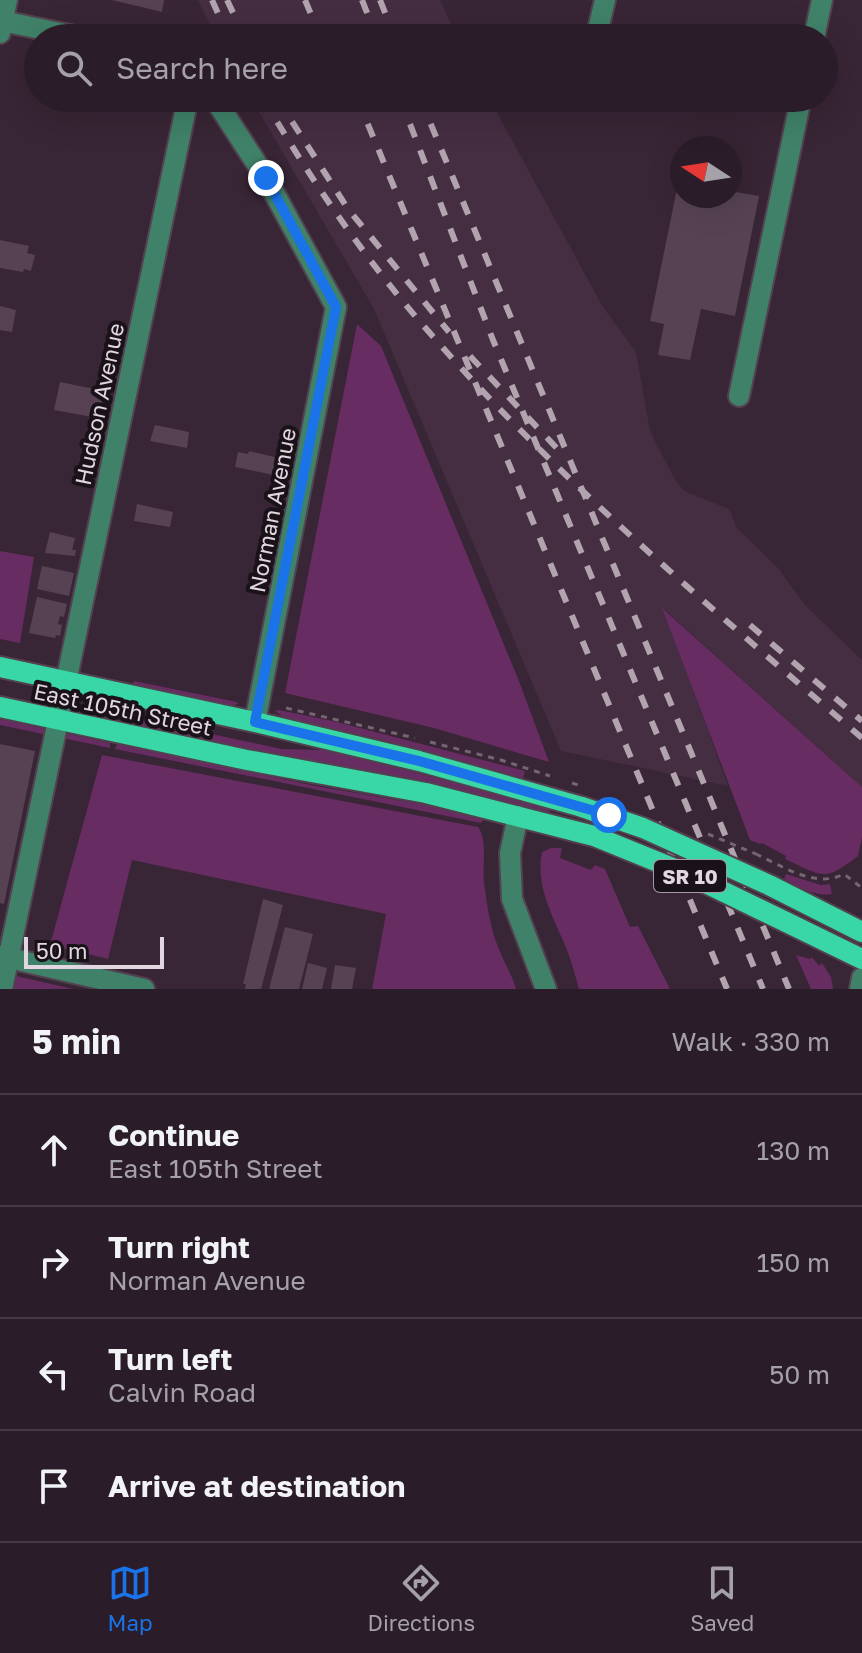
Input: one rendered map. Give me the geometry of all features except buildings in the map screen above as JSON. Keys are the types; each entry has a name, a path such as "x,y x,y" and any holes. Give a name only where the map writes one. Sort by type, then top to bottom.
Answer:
{"main road":[{"name":"East 105th Street","path":"0,667 419,761 582,807 643,828 769,885 862,932"},
{"name":"East 105th Street","path":"0,707 247,760 442,796 594,836 661,863 862,959"}],"street":[{"path":"7,0 1,27 24,30"},
{"path":"599,24 605,0"},
{"path":"817,24 822,0"},
{"name":"Hudson Avenue","path":"2,989 4,957 58,719 185,112"},
{"name":"Norman Avenue","path":"223,112 266,178 336,307 255,722"},
{"path":"739,396 798,112"},
{"path":"518,816 510,853 512,899 546,989"},
{"path":"4,957 144,989"},
{"path":"860,989 862,978"}],"path":[{"path":"756,854 814,879 828,880 844,874 862,888"}],"shaded area":[{"path":"198,0 440,0 451,24 209,24"},
{"path":"259,112 497,112 603,307 636,352 650,431 674,478 684,491 729,509 737,528 778,568 805,605 862,660 862,787 664,609 728,786 561,751 374,309"},
{"path":"357,324 381,346 519,681 549,762 434,728 285,693"},
{"path":"0,551 34,557 20,643 0,639"},
{"path":"662,608 862,787 862,837 858,856 830,873 815,873 785,859 786,856 762,843 750,840"},
{"path":"134,681 238,704 229,706 132,687"},
{"path":"275,711 525,771 523,778 375,738 286,719"},
{"path":"123,715 282,749 328,750 548,807 550,811 547,813 442,786 121,723"},
{"path":"0,719 110,743 110,748 0,725"},
{"path":"117,744 316,786 455,810 484,819 481,823 115,749"},
{"path":"102,755 478,827 483,838 484,882 491,924 516,989 372,989 386,914 132,860 108,959 50,945"},
{"path":"562,848 560,858 591,870 595,865 605,869 630,927 638,926 670,989 579,989 542,885 542,852"},
{"path":"786,874 821,885 830,884 832,894 807,891 784,879"},
{"path":"796,955 812,957 819,966 822,963 831,977 833,989 811,989"},
{"path":"12,975 73,989 9,989"}],"railway":[{"path":"212,0 223,24"},
{"path":"227,0 238,24"},
{"path":"305,0 315,24"},
{"path":"362,0 371,24"},
{"path":"380,0 389,24"},
{"path":"272,112 354,238 416,317 467,374 520,430 631,536 862,738"},
{"path":"286,112 348,209 449,332"},
{"path":"363,112 727,989"},
{"path":"405,112 493,340 763,989"},
{"path":"426,112 789,989"},
{"path":"470,356 566,458"},
{"path":"750,625 862,721"}],"route":[{"path":"266,178 336,307 255,722 419,761 609,815"}]}
